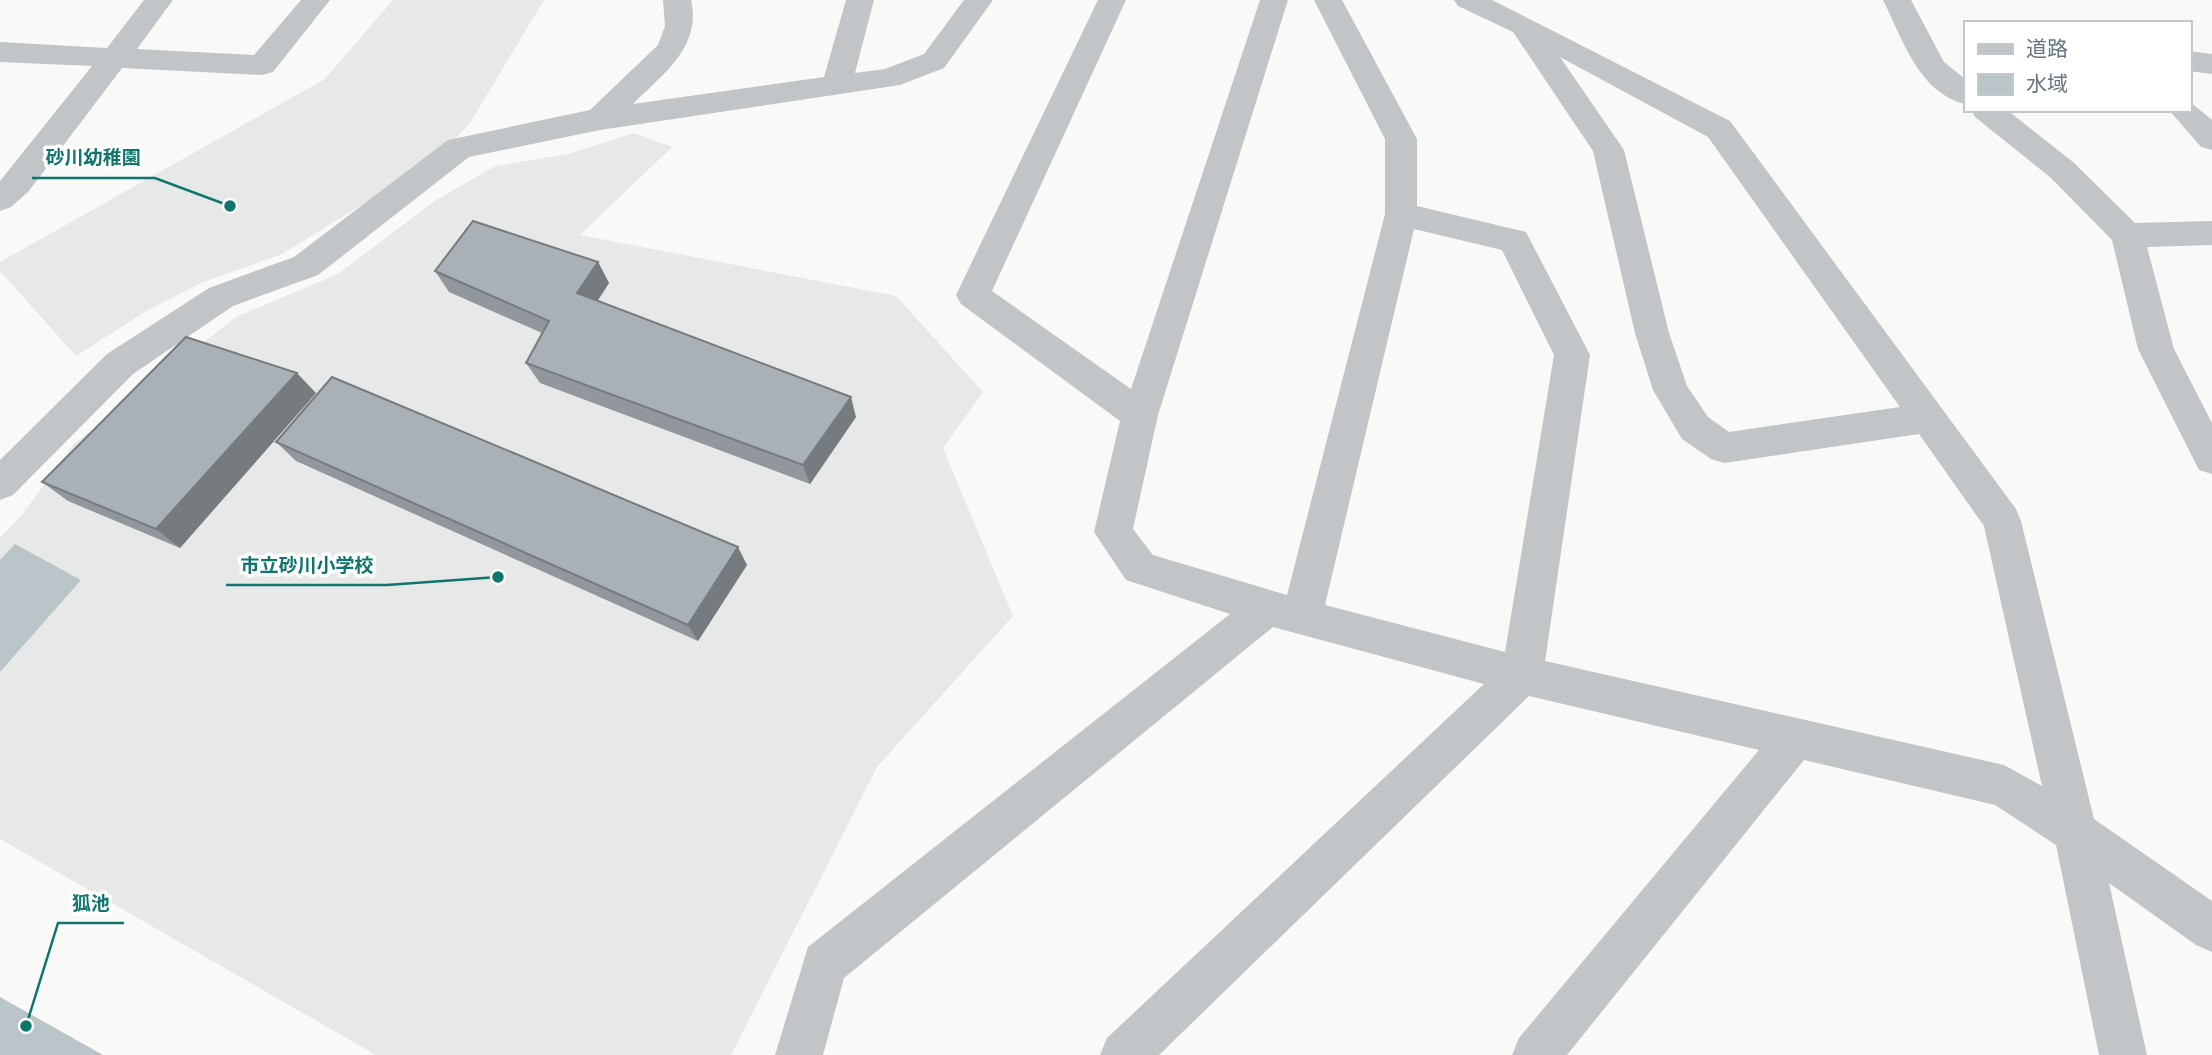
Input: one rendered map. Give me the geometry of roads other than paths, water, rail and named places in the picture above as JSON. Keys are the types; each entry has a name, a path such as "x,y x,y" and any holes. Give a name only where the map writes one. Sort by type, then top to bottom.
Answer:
{"street":[{"path":"0,199 17,184 159,0"},
{"path":"0,52 262,65 316,0"},
{"path":"600,119 670,50 678,36 681,18 677,0"},
{"path":"837,85 860,0"},
{"path":"6,465 120,365 221,297 306,265 459,148 600,119 889,78 934,61 979,0"},
{"path":"1112,0 973,295 1140,415"},
{"path":"1274,0 1140,415 1114,532 1140,568 1284,612 1522,675 2004,786 2075,831 2212,929"},
{"path":"799,1055 825,964 1284,612 1401,214 1401,139 1328,0"},
{"path":"1468,0 1523,25 1719,129 2002,521 2075,831 2123,1055"},
{"path":"1897,0 1932,68 1964,93"},
{"path":"1523,25 1608,150 1652,333 1671,390 1695,428 1724,448 1928,418"},
{"path":"2191,61 2212,64"},
{"path":"1989,112 2062,170 2127,235 2156,349 2210,450"},
{"path":"2187,112 2212,139"},
{"path":"1124,1055 1522,675 1572,355 1514,242 1401,214"},
{"path":"2127,235 2212,233"},
{"path":"1536,1055 1795,739"}],"water":[{"path":"15,544 81,580 0,672 0,560"},
{"path":"0,997 103,1055 0,1055"}],"place":[{"name":"砂川幼稚園","path":"230,206"},
{"name":"市立砂川小学校","path":"498,577"},
{"name":"狐池","path":"26,1026"}]}
